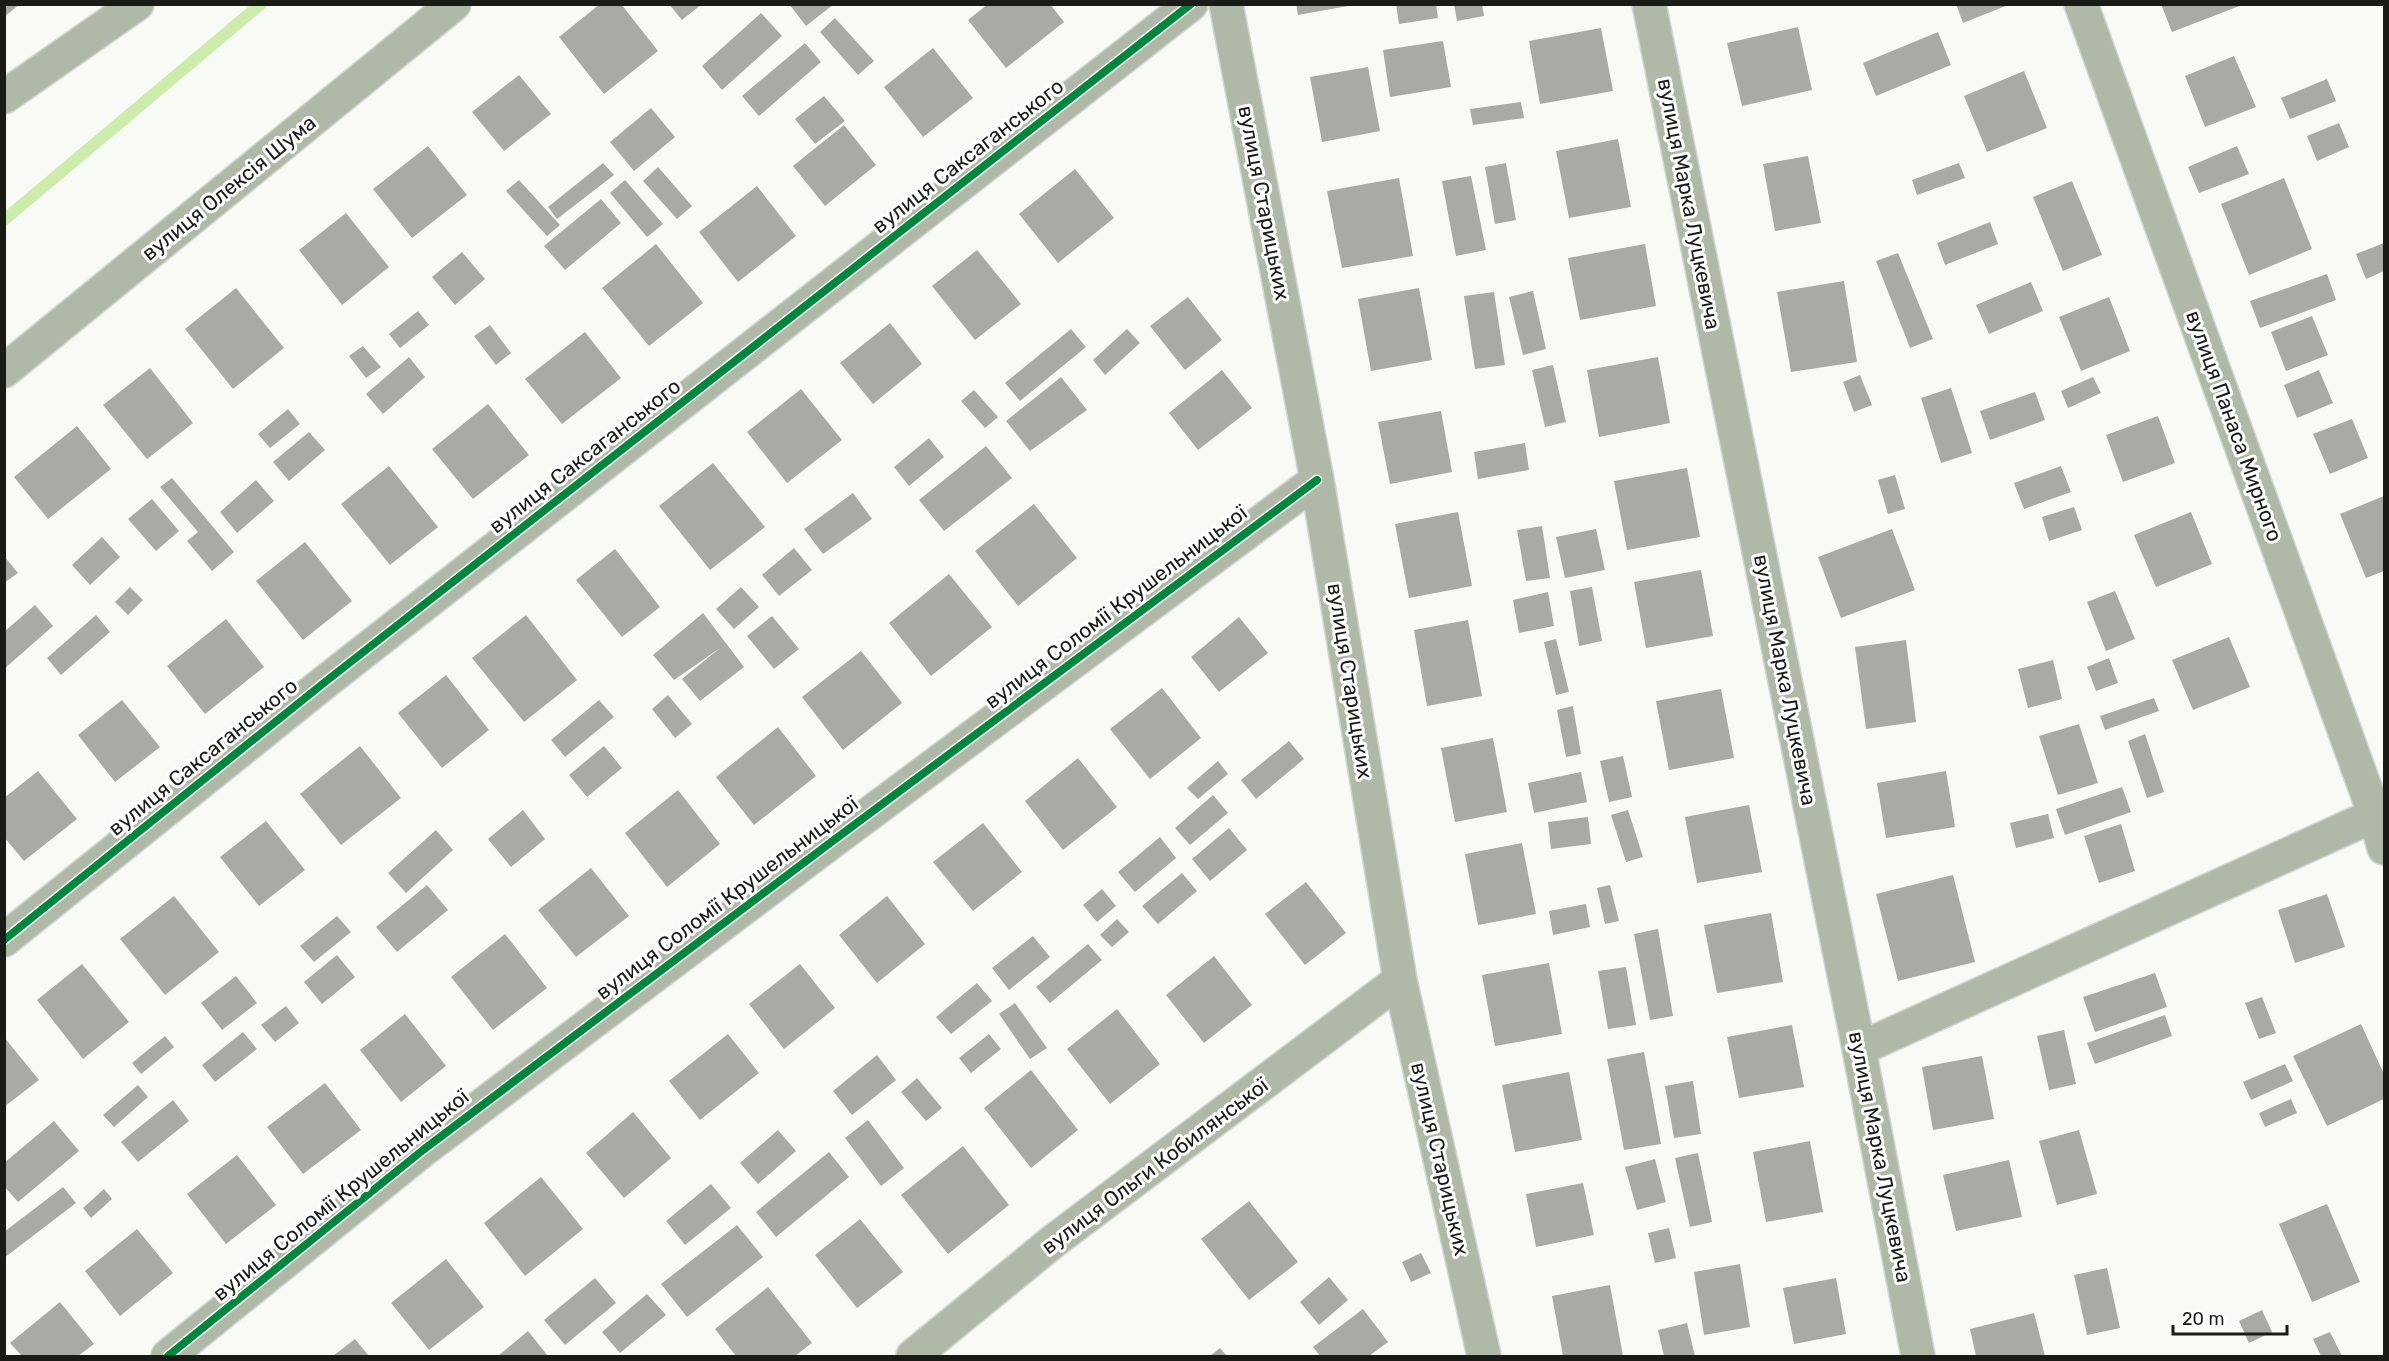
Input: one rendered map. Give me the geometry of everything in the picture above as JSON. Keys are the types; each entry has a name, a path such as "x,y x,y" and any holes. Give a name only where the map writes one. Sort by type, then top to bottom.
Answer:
{"street":[{"path":"4,97 137,4"},
{"name":"вулиця Саксаганського","path":"4,940 325,682 1191,4"},
{"name":"вулиця Старицьких","path":"1226,4 1317,480 1400,980 1484,1356"},
{"name":"вулиця Марка Луцкевича","path":"1650,4 1859,1049 1918,1356"},
{"name":"вулиця Панаса Мирного","path":"2081,4 2385,848"},
{"name":"вулиця Олексія Шума","path":"4,371 453,5"},
{"name":"вулиця Соломії Крушельницької","path":"168,1356 423,1150 1317,480"},
{"path":"1859,1049 2374,815"},
{"name":"вулиця Ольги Кобилянської","path":"913,1356 1055,1240 1400,980"}],"building":[{"path":"4,4 20,4 4,17"},
{"path":"600,4 621,4 658,51 604,94 559,37"},
{"path":"669,4 702,4 682,20"},
{"path":"789,4 834,4 806,26"},
{"path":"988,4 1050,4 1064,22 1006,68 968,20"},
{"path":"1296,4 1348,4 1348,6 1298,15"},
{"path":"1396,4 1436,4 1438,18 1399,24"},
{"path":"1454,4 1482,4 1484,16 1457,21"},
{"path":"1956,4 2008,4 2008,5 1963,23"},
{"path":"2161,4 2242,4 2242,5 2172,32"},
{"path":"761,13 782,36 722,90 702,66"},
{"path":"835,18 874,61 858,75 820,32"},
{"path":"1798,27 1812,90 1742,106 1727,43"},
{"path":"1601,28 1613,91 1540,104 1529,41"},
{"path":"1938,32 1951,65 1876,96 1863,63"},
{"path":"1443,41 1451,87 1390,97 1383,50"},
{"path":"805,43 821,62 759,116 742,96"},
{"path":"933,48 973,98 923,137 884,87"},
{"path":"2234,56 2256,107 2205,127 2185,76"},
{"path":"1368,67 1380,131 1322,142 1310,77"},
{"path":"2024,71 2047,128 1987,152 1964,96"},
{"path":"519,75 551,114 504,151 472,112"},
{"path":"2327,79 2336,101 2290,119 2281,98"},
{"path":"824,96 845,121 815,144 795,119"},
{"path":"1521,102 1524,118 1473,125 1470,109"},
{"path":"651,108 675,137 634,171 610,142"},
{"path":"2339,123 2349,147 2317,161 2307,136"},
{"path":"844,125 876,165 825,206 793,166"},
{"path":"1618,139 1631,207 1569,218 1556,151"},
{"path":"428,146 467,195 412,238 373,189"},
{"path":"2237,146 2249,174 2199,193 2188,167"},
{"path":"1808,156 1821,223 1775,231 1763,164"},
{"path":"603,163 614,175 557,219 548,207"},
{"path":"1506,163 1516,220 1495,224 1485,167"},
{"path":"1959,163 1965,178 1917,195 1912,180"},
{"path":"658,167 692,206 677,219 643,181"},
{"path":"1075,169 1114,218 1058,263 1019,214"},
{"path":"1471,176 1486,250 1456,256 1442,181"},
{"path":"1399,178 1413,256 1342,268 1327,191"},
{"path":"2284,178 2312,249 2249,275 2221,204"},
{"path":"519,180 560,225 547,236 506,191"},
{"path":"625,180 663,224 647,237 610,193"},
{"path":"2072,181 2102,255 2063,271 2033,197"},
{"path":"757,186 796,236 738,282 699,232"},
{"path":"601,199 621,223 565,270 544,246"},
{"path":"346,213 389,267 342,305 299,250"},
{"path":"1990,222 1998,244 1945,265 1937,243"},
{"path":"2384,243 2384,271 2366,279 2356,254"},
{"path":"656,244 703,303 649,346 602,288"},
{"path":"1645,244 1656,306 1580,320 1568,258"},
{"path":"977,250 1021,304 975,340 932,286"},
{"path":"462,252 485,279 455,305 432,277"},
{"path":"1898,253 1933,339 1910,348 1876,261"},
{"path":"2327,274 2336,300 2260,328 2250,301"},
{"path":"1844,281 1857,362 1791,372 1777,292"},
{"path":"2031,282 2043,311 1989,334 1976,305"},
{"path":"236,288 284,348 233,389 185,329"},
{"path":"1419,288 1432,360 1371,371 1358,299"},
{"path":"1533,291 1546,349 1523,355 1509,297"},
{"path":"1494,292 1505,365 1475,369 1464,296"},
{"path":"1188,297 1222,340 1185,370 1150,326"},
{"path":"2109,297 2130,351 2081,371 2059,317"},
{"path":"418,311 429,325 400,348 389,334"},
{"path":"2312,316 2328,355 2286,371 2271,332"},
{"path":"890,323 922,364 873,404 840,363"},
{"path":"490,325 511,353 496,365 474,336"},
{"path":"1071,329 1086,347 1020,401 1005,383"},
{"path":"1127,329 1140,343 1105,375 1093,360"},
{"path":"585,332 621,378 562,424 525,379"},
{"path":"363,346 381,367 366,378 349,356"},
{"path":"409,357 425,377 383,414 366,394"},
{"path":"1658,357 1670,423 1599,437 1587,370"},
{"path":"1553,365 1566,422 1545,427 1532,370"},
{"path":"150,368 193,423 147,459 103,405"},
{"path":"1222,370 1252,408 1198,450 1169,413"},
{"path":"2319,370 2333,403 2297,418 2284,385"},
{"path":"1860,375 1872,405 1854,412 1843,382"},
{"path":"1061,377 1087,410 1030,451 1006,421"},
{"path":"2093,377 2101,393 2068,408 2061,391"},
{"path":"1951,388 1972,453 1941,463 1921,398"},
{"path":"801,389 842,440 787,483 747,432"},
{"path":"974,390 998,417 985,428 961,401"},
{"path":"2035,392 2045,420 1990,440 1980,411"},
{"path":"488,404 529,455 473,499 432,449"},
{"path":"288,409 300,424 270,448 258,434"},
{"path":"1441,411 1452,472 1390,484 1378,422"},
{"path":"2158,416 2175,463 2123,482 2106,435"},
{"path":"2352,419 2368,458 2330,474 2313,434"},
{"path":"77,426 111,469 48,519 14,477"},
{"path":"309,432 325,450 289,481 273,462"},
{"path":"929,438 944,457 909,486 894,467"},
{"path":"1525,443 1529,470 1478,479 1474,452"},
{"path":"986,446 1012,478 944,531 919,500"},
{"path":"713,463 765,527 710,570 659,506"},
{"path":"389,466 438,527 390,565 341,504"},
{"path":"2061,466 2071,492 2024,509 2014,483"},
{"path":"1687,468 1700,537 1627,550 1614,481"},
{"path":"1895,475 1905,509 1888,514 1878,480"},
{"path":"172,478 234,552 212,571 187,541 198,532 160,487"},
{"path":"256,480 274,501 237,533 220,512"},
{"path":"853,493 872,519 823,554 804,529"},
{"path":"2384,496 2384,571 2366,578 2340,514"},
{"path":"152,499 179,531 156,551 128,519"},
{"path":"1034,504 1077,558 1018,606 975,551"},
{"path":"2074,507 2082,530 2049,541 2042,517"},
{"path":"1458,512 1472,586 1409,598 1395,524"},
{"path":"2191,512 2212,564 2156,587 2134,535"},
{"path":"1542,526 1550,578 1526,581 1517,530"},
{"path":"1596,529 1605,570 1565,578 1556,537"},
{"path":"1892,529 1915,590 1841,618 1818,557"},
{"path":"102,537 120,557 90,585 72,565"},
{"path":"305,542 352,601 303,640 256,581"},
{"path":"794,548 812,570 779,596 762,575"},
{"path":"615,549 660,607 622,637 576,580"},
{"path":"4,556 18,573 4,583"},
{"path":"1701,570 1713,636 1646,648 1634,582"},
{"path":"949,574 992,627 931,676 889,623"},
{"path":"130,587 143,600 128,615 115,602"},
{"path":"741,587 759,607 734,629 716,609"},
{"path":"1592,587 1602,641 1579,646 1570,591"},
{"path":"2115,591 2135,639 2106,651 2087,602"},
{"path":"1548,592 1554,626 1519,633 1513,600"},
{"path":"35,605 53,626 4,669 4,632"},
{"path":"703,613 744,667 700,701 682,679 720,648 674,680 653,655"},
{"path":"96,615 110,632 61,675 47,658"},
{"path":"526,615 577,680 524,722 472,658"},
{"path":"772,616 799,649 774,669 747,636"},
{"path":"1239,617 1268,653 1219,692 1191,657"},
{"path":"226,619 264,667 205,714 167,666"},
{"path":"1468,620 1482,696 1427,706 1414,630"},
{"path":"2229,637 2250,687 2193,710 2172,660"},
{"path":"1556,639 1569,692 1556,695 1544,642"},
{"path":"1906,640 1916,722 1866,729 1855,647"},
{"path":"861,651 902,703 843,750 802,697"},
{"path":"2109,658 2118,683 2096,691 2087,667"},
{"path":"2053,660 2062,699 2028,708 2018,669"},
{"path":"446,675 489,730 442,768 398,713"},
{"path":"1162,688 1201,738 1150,779 1110,729"},
{"path":"1721,689 1734,758 1669,770 1656,701"},
{"path":"668,695 692,724 675,738 652,709"},
{"path":"2154,698 2159,711 2105,730 2100,716"},
{"path":"122,700 160,747 115,782 78,735"},
{"path":"599,700 614,717 565,757 551,740"},
{"path":"1573,706 1581,754 1566,757 1557,710"},
{"path":"2079,724 2098,783 2058,795 2039,736"},
{"path":"778,727 816,776 754,825 716,777"},
{"path":"2145,734 2164,792 2147,798 2128,741"},
{"path":"1493,738 1507,812 1455,822 1441,748"},
{"path":"1289,741 1304,759 1256,799 1241,780"},
{"path":"360,746 401,798 341,845 300,794"},
{"path":"604,746 622,768 587,797 569,775"},
{"path":"1623,756 1632,797 1609,802 1600,761"},
{"path":"1078,758 1117,807 1063,850 1025,801"},
{"path":"1218,761 1228,774 1198,799 1187,788"},
{"path":"38,771 77,819 24,861 4,837 4,798"},
{"path":"1946,771 1955,827 1886,838 1877,783"},
{"path":"1581,772 1587,802 1534,813 1528,783"},
{"path":"2122,787 2131,812 2065,835 2056,809"},
{"path":"678,790 720,844 667,887 625,833"},
{"path":"1213,795 1228,813 1190,845 1175,828"},
{"path":"1749,805 1762,872 1697,883 1685,817"},
{"path":"523,810 545,839 511,867 488,839"},
{"path":"1628,810 1643,857 1626,862 1611,815"},
{"path":"2048,814 2054,838 2016,848 2010,823"},
{"path":"1588,817 1591,844 1551,849 1548,822"},
{"path":"266,821 305,870 259,906 220,857"},
{"path":"983,823 1022,872 973,911 933,862"},
{"path":"2121,824 2135,871 2099,883 2084,836"},
{"path":"1229,828 1247,850 1210,881 1192,859"},
{"path":"436,830 453,850 406,893 388,873"},
{"path":"1160,837 1176,858 1135,892 1118,872"},
{"path":"1522,843 1536,914 1478,925 1465,854"},
{"path":"591,868 629,916 576,957 538,910"},
{"path":"1182,873 1197,891 1158,924 1142,906"},
{"path":"1953,875 1975,962 1898,981 1876,894"},
{"path":"1306,882 1346,933 1305,965 1265,914"},
{"path":"427,885 448,910 397,952 376,927"},
{"path":"1610,885 1619,921 1605,924 1597,888"},
{"path":"1102,889 1116,906 1097,922 1083,905"},
{"path":"2327,894 2345,947 2295,963 2278,910"},
{"path":"174,896 219,952 165,995 120,939"},
{"path":"887,896 925,944 877,983 839,935"},
{"path":"1586,904 1590,927 1553,935 1549,911"},
{"path":"1771,913 1783,982 1717,993 1704,925"},
{"path":"337,916 351,932 314,962 300,946"},
{"path":"1117,919 1129,932 1112,947 1100,935"},
{"path":"1658,929 1673,1016 1650,1020 1634,934"},
{"path":"505,934 547,988 493,1030 451,977"},
{"path":"1033,936 1050,957 1009,990 992,968"},
{"path":"1088,944 1102,960 1050,1003 1036,987"},
{"path":"337,955 355,977 322,1004 304,982"},
{"path":"1214,956 1252,1005 1204,1043 1166,995"},
{"path":"1549,963 1562,1034 1495,1046 1482,975"},
{"path":"82,964 129,1022 83,1059 37,1000"},
{"path":"800,964 835,1008 784,1049 749,1004"},
{"path":"1626,967 1636,1025 1608,1029 1598,971"},
{"path":"2155,973 2167,1007 2095,1032 2083,997"},
{"path":"236,976 257,1003 222,1030 201,1003"},
{"path":"977,983 992,1001 951,1034 936,1017"},
{"path":"2262,997 2276,1033 2259,1039 2245,1003"},
{"path":"1015,1003 1047,1048 1030,1059 999,1014"},
{"path":"286,1006 299,1023 275,1042 261,1025"},
{"path":"1117,1009 1160,1064 1110,1104 1067,1049"},
{"path":"405,1014 446,1066 401,1102 360,1050"},
{"path":"2165,1015 2172,1036 2095,1064 2087,1043"},
{"path":"2361,1024 2384,1074 2384,1099 2327,1126 2293,1056"},
{"path":"1792,1025 1804,1087 1739,1098 1727,1037"},
{"path":"2064,1030 2076,1084 2049,1090 2037,1036"},
{"path":"243,1032 257,1049 215,1082 202,1065"},
{"path":"728,1034 759,1073 700,1120 669,1081"},
{"path":"989,1034 1001,1049 971,1073 959,1058"},
{"path":"165,1036 174,1047 141,1074 132,1063"},
{"path":"4,1037 39,1080 4,1107"},
{"path":"1644,1052 1661,1144 1624,1150 1607,1059"},
{"path":"877,1055 896,1080 852,1115 833,1091"},
{"path":"1982,1056 1994,1119 1933,1130 1922,1067"},
{"path":"2285,1064 2293,1081 2251,1100 2243,1082"},
{"path":"1031,1070 1078,1130 1031,1168 984,1108"},
{"path":"1569,1072 1582,1140 1515,1152 1502,1085"},
{"path":"917,1078 942,1108 926,1121 901,1092"},
{"path":"1693,1081 1701,1134 1674,1138 1665,1086"},
{"path":"325,1083 361,1130 303,1174 267,1127"},
{"path":"138,1085 148,1097 114,1127 103,1115"},
{"path":"2291,1099 2297,1113 2265,1127 2259,1113"},
{"path":"173,1100 189,1121 138,1162 121,1142"},
{"path":"633,1112 671,1158 624,1198 586,1153"},
{"path":"868,1120 904,1168 881,1186 845,1138"},
{"path":"54,1121 79,1151 18,1202 4,1186 4,1163"},
{"path":"778,1130 796,1151 758,1184 740,1163"},
{"path":"2079,1130 2097,1194 2057,1205 2039,1141"},
{"path":"1810,1141 1823,1212 1766,1222 1753,1152"},
{"path":"963,1146 1009,1205 948,1254 901,1195"},
{"path":"829,1152 849,1177 776,1237 756,1212"},
{"path":"1698,1153 1712,1222 1690,1227 1675,1158"},
{"path":"237,1155 276,1205 226,1244 187,1194"},
{"path":"1655,1159 1666,1202 1637,1210 1625,1167"},
{"path":"2009,1160 2022,1217 1956,1231 1943,1175"},
{"path":"541,1177 583,1229 525,1276 484,1223"},
{"path":"1583,1183 1594,1235 1536,1247 1526,1194"},
{"path":"711,1184 731,1208 685,1245 666,1221"},
{"path":"63,1187 76,1203 4,1258 4,1232"},
{"path":"104,1189 112,1199 91,1218 83,1208"},
{"path":"1249,1201 1298,1262 1249,1300 1201,1239"},
{"path":"2327,1204 2360,1282 2312,1302 2279,1224"},
{"path":"860,1219 903,1272 857,1308 815,1255"},
{"path":"737,1225 763,1257 687,1317 661,1284"},
{"path":"1669,1228 1676,1258 1655,1263 1648,1233"},
{"path":"137,1229 173,1273 120,1316 85,1271"},
{"path":"1421,1253 1431,1273 1411,1282 1402,1262"},
{"path":"446,1259 484,1307 429,1350 391,1303"},
{"path":"1740,1264 1750,1327 1704,1335 1694,1272"},
{"path":"2107,1268 2120,1328 2087,1335 2074,1275"},
{"path":"1329,1277 1348,1300 1319,1325 1300,1302"},
{"path":"595,1278 616,1303 565,1345 544,1320"},
{"path":"1836,1278 1846,1334 1794,1344 1783,1288"},
{"path":"1610,1285 1623,1356 1563,1356 1552,1296"},
{"path":"768,1287 812,1343 795,1356 736,1356 715,1329"},
{"path":"647,1294 666,1315 620,1353 602,1332"},
{"path":"60,1302 94,1344 78,1356 22,1356 10,1343"},
{"path":"1363,1309 1388,1342 1369,1356 1320,1356 1313,1347"},
{"path":"2262,1310 2272,1332 2249,1343 2239,1321"},
{"path":"2034,1313 2045,1356 1976,1356 1970,1329"},
{"path":"1687,1323 1695,1356 1664,1356 1658,1330"},
{"path":"528,1331 548,1356 498,1356"},
{"path":"2330,1332 2342,1356 2321,1356 2313,1339"},
{"path":"355,1339 369,1356 333,1356"},
{"path":"1220,1348 1227,1356 1210,1356"}],"waterway":[{"path":"4,220 261,4"}],"cycle path":[{"path":"4,940 325,682 1191,4"},
{"path":"168,1356 423,1150 1317,480"}]}
